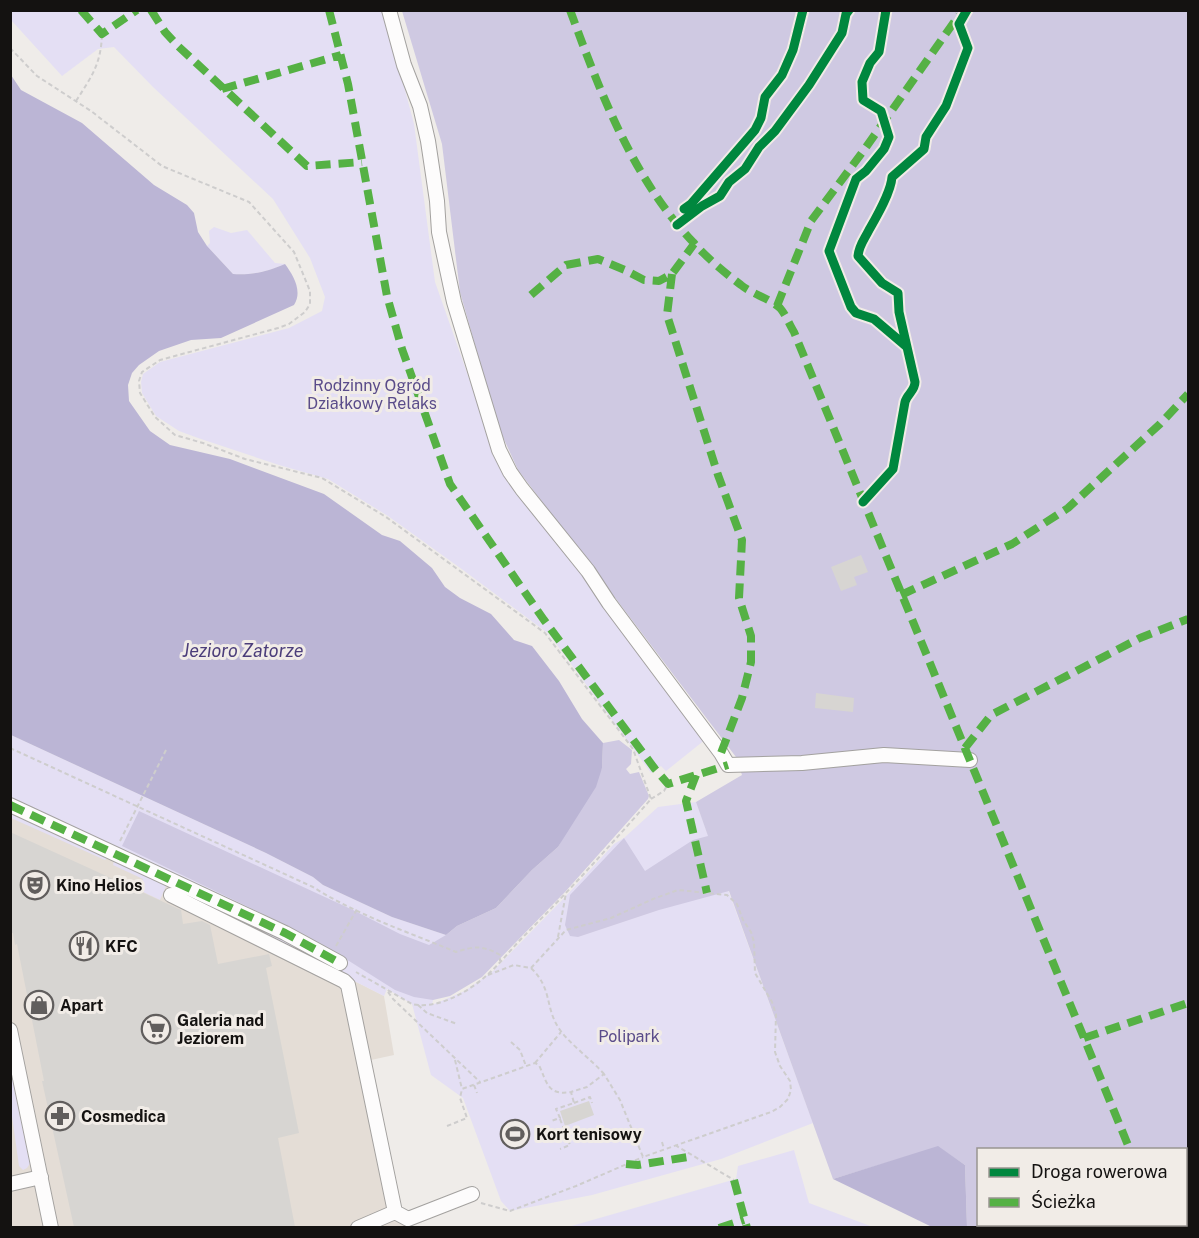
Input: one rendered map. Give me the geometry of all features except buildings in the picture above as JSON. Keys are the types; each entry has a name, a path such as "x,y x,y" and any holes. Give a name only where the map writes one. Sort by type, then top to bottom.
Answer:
{"street":[{"path":"389,10 404,65 420,106 428,141 439,232 454,302 499,450 522,489 588,571 728,765 802,763 884,755 969,760"},
{"path":"10,805 285,933 340,963"},
{"path":"171,895 348,985 395,1212"},
{"path":"10,1030 51,1227"},
{"path":"10,1184 41,1177"},
{"path":"395,1212 408,1219 472,1194"},
{"path":"358,1227 395,1212"}],"path":[{"path":"76,101 100,58 102,34"},
{"path":"10,48 37,76 76,101 162,166 249,202 294,252 310,291 310,304 305,312 289,324 160,360 142,372 139,381 140,393 154,417 175,435 203,442 245,459 322,478 386,517 539,628 633,749 651,799"},
{"path":"10,748 357,909 456,952 475,946 492,951 500,955 500,961"},
{"path":"113,853 166,750"},
{"path":"486,977 651,799 664,791 668,784"},
{"path":"498,1207 510,1210 576,1186 664,1149 771,1112 780,1107 790,1095 790,1081 780,1066 775,1052 776,1014 755,972 754,942 751,932 737,904 727,895 678,890 611,918 566,930 531,968"},
{"path":"558,940 566,893"},
{"path":"335,949 357,909"},
{"path":"340,963 418,1005 428,1013 457,1024"},
{"path":"418,1005 432,1005 451,998 486,977 514,965 531,968 542,980 555,1021 561,1032 604,1074 620,1100 643,1157"},
{"path":"386,989 393,999 480,1083"},
{"path":"462,1089 534,1063 561,1032"},
{"path":"511,1042 519,1050 526,1066"},
{"path":"447,1126 467,1118 460,1098 462,1089 454,1058"},
{"path":"534,1063 539,1065 553,1091 558,1094 587,1087 604,1074"},
{"path":"474,1085 477,1093"},
{"path":"571,1092 574,1103"},
{"path":"560,1149 570,1145 556,1109 590,1097 592,1103"},
{"path":"551,1121 560,1118"},
{"path":"662,1142 664,1149"},
{"path":"675,1145 734,1180"}],"shaded area":[{"path":"402,11 1188,11 1188,1190 1187,1148 977,1148 977,1226 1181,1227 967,1227 965,1165 938,1147 833,1179 729,891 659,910 578,937 570,936 565,925 570,895 624,838 645,871 693,840 708,836 696,802 742,775 736,757 518,470 498,426 460,292 442,144"},
{"path":"619,740 632,750 631,764 626,769 630,774 639,772 649,796 648,799 565,892 482,977 450,996 433,1000 414,997 395,990 338,954 271,918 122,846 139,811 400,934 429,945 457,926 496,908 532,870 558,847 602,768 603,743"},
{"name":"Galeria nad Jeziorem","path":"10,812 191,898 384,996 394,1055 371,1060 405,1227 11,1227"}],"green space":[{"name":"Rodzinny Ogród Działkowy Relaks","path":"11,10 384,11 414,124 435,282 497,458 706,739 666,771 661,766 651,773 549,634 463,570 388,516 328,479 198,438 179,431 156,416 142,393 141,382 143,374 160,362 289,328 322,311 325,297 310,258 273,199 153,87 114,47 98,49 62,76 11,20"},
{"path":"214,227 231,233 247,230 275,263 285,264 259,272 233,274 207,246 210,243 209,231"},
{"name":"Polipark","path":"11,735 266,853 313,877 323,885 392,917 446,935 432,1005 465,991 492,972 614,844 624,838 658,807 696,802 813,1123 721,1159 592,1195 510,1211 501,1201 463,1098 431,1075 412,1004 387,989 384,996 166,886 160,900 139,890 143,879 113,865 114,861 107,858 105,860 11,818"},
{"path":"10,1069 12,1069 31,1162 23,1170 19,1166 11,1109"},
{"path":"794,1150 809,1203 873,1227 568,1227 736,1179 738,1166"}],"water":[{"name":"Jezioro Zatorze","path":"11,75 21,90 82,123 154,185 187,205 194,213 198,232 207,246 233,274 259,272 285,264 296,283 298,294 294,305 221,338 191,340 159,351 139,365 132,373 128,385 129,401 150,431 170,445 230,459 324,494 382,535 400,541 432,568 445,587 460,598 491,614 514,640 532,646 559,681 582,719 603,743 602,768 596,787 558,847 532,870 496,908 457,926 446,935 392,917 323,885 313,877 266,853 11,735"},
{"path":"938,1146 965,1165 967,1227 932,1227 833,1179"}],"marked path":[{"path":"81,10 102,34 137,10"},
{"path":"151,10 165,32 178,46 307,166 362,162"},
{"path":"329,10 348,84 387,296 402,349 450,484 544,620 668,784 728,765"},
{"path":"570,10 606,103 636,163 653,191 704,254 745,288 780,308 794,332 1129,1148"},
{"path":"777,306 811,221 959,15"},
{"path":"222,89 341,55"},
{"path":"531,295 566,265 598,259 644,280 659,281 672,274 694,244"},
{"path":"672,274 667,315 718,475 742,540 739,598 751,636 751,662 742,698 721,753"},
{"path":"901,595 1012,544 1068,508 1160,424 1188,394"},
{"path":"965,748 991,715 1140,638 1188,619"},
{"path":"696,775 686,801 707,893"},
{"path":"10,805 285,933 340,963"},
{"path":"1084,1038 1188,1003"},
{"path":"626,1164 638,1165 694,1156"},
{"path":"734,1180 747,1228"},
{"path":"719,1228 744,1220"}],"cycle path":[{"path":"684,209 691,204 755,130 761,118 765,97 782,75 793,50 803,10"},
{"path":"677,225 720,196 729,182 745,169 759,147 775,131 809,85 842,33 849,10"},
{"path":"886,10 879,52 870,63 862,82 863,100 881,111 889,137 884,149 866,171 856,179 829,251 851,307 856,313 874,319 907,347"},
{"path":"863,502 893,469 905,402 915,382 899,312 898,293 882,283 858,256 862,243 880,211 892,177 924,149 926,137 946,106 968,48 959,24 967,10"}],"place":[{"name":"Kino Helios","path":"35,885"},
{"name":"KFC","path":"84,946"},
{"name":"Apart","path":"39,1005"},
{"name":"Galeria nad Jeziorem","path":"156,1029"},
{"name":"Cosmedica","path":"60,1116"},
{"name":"Kort tenisowy","path":"515,1134"}]}
